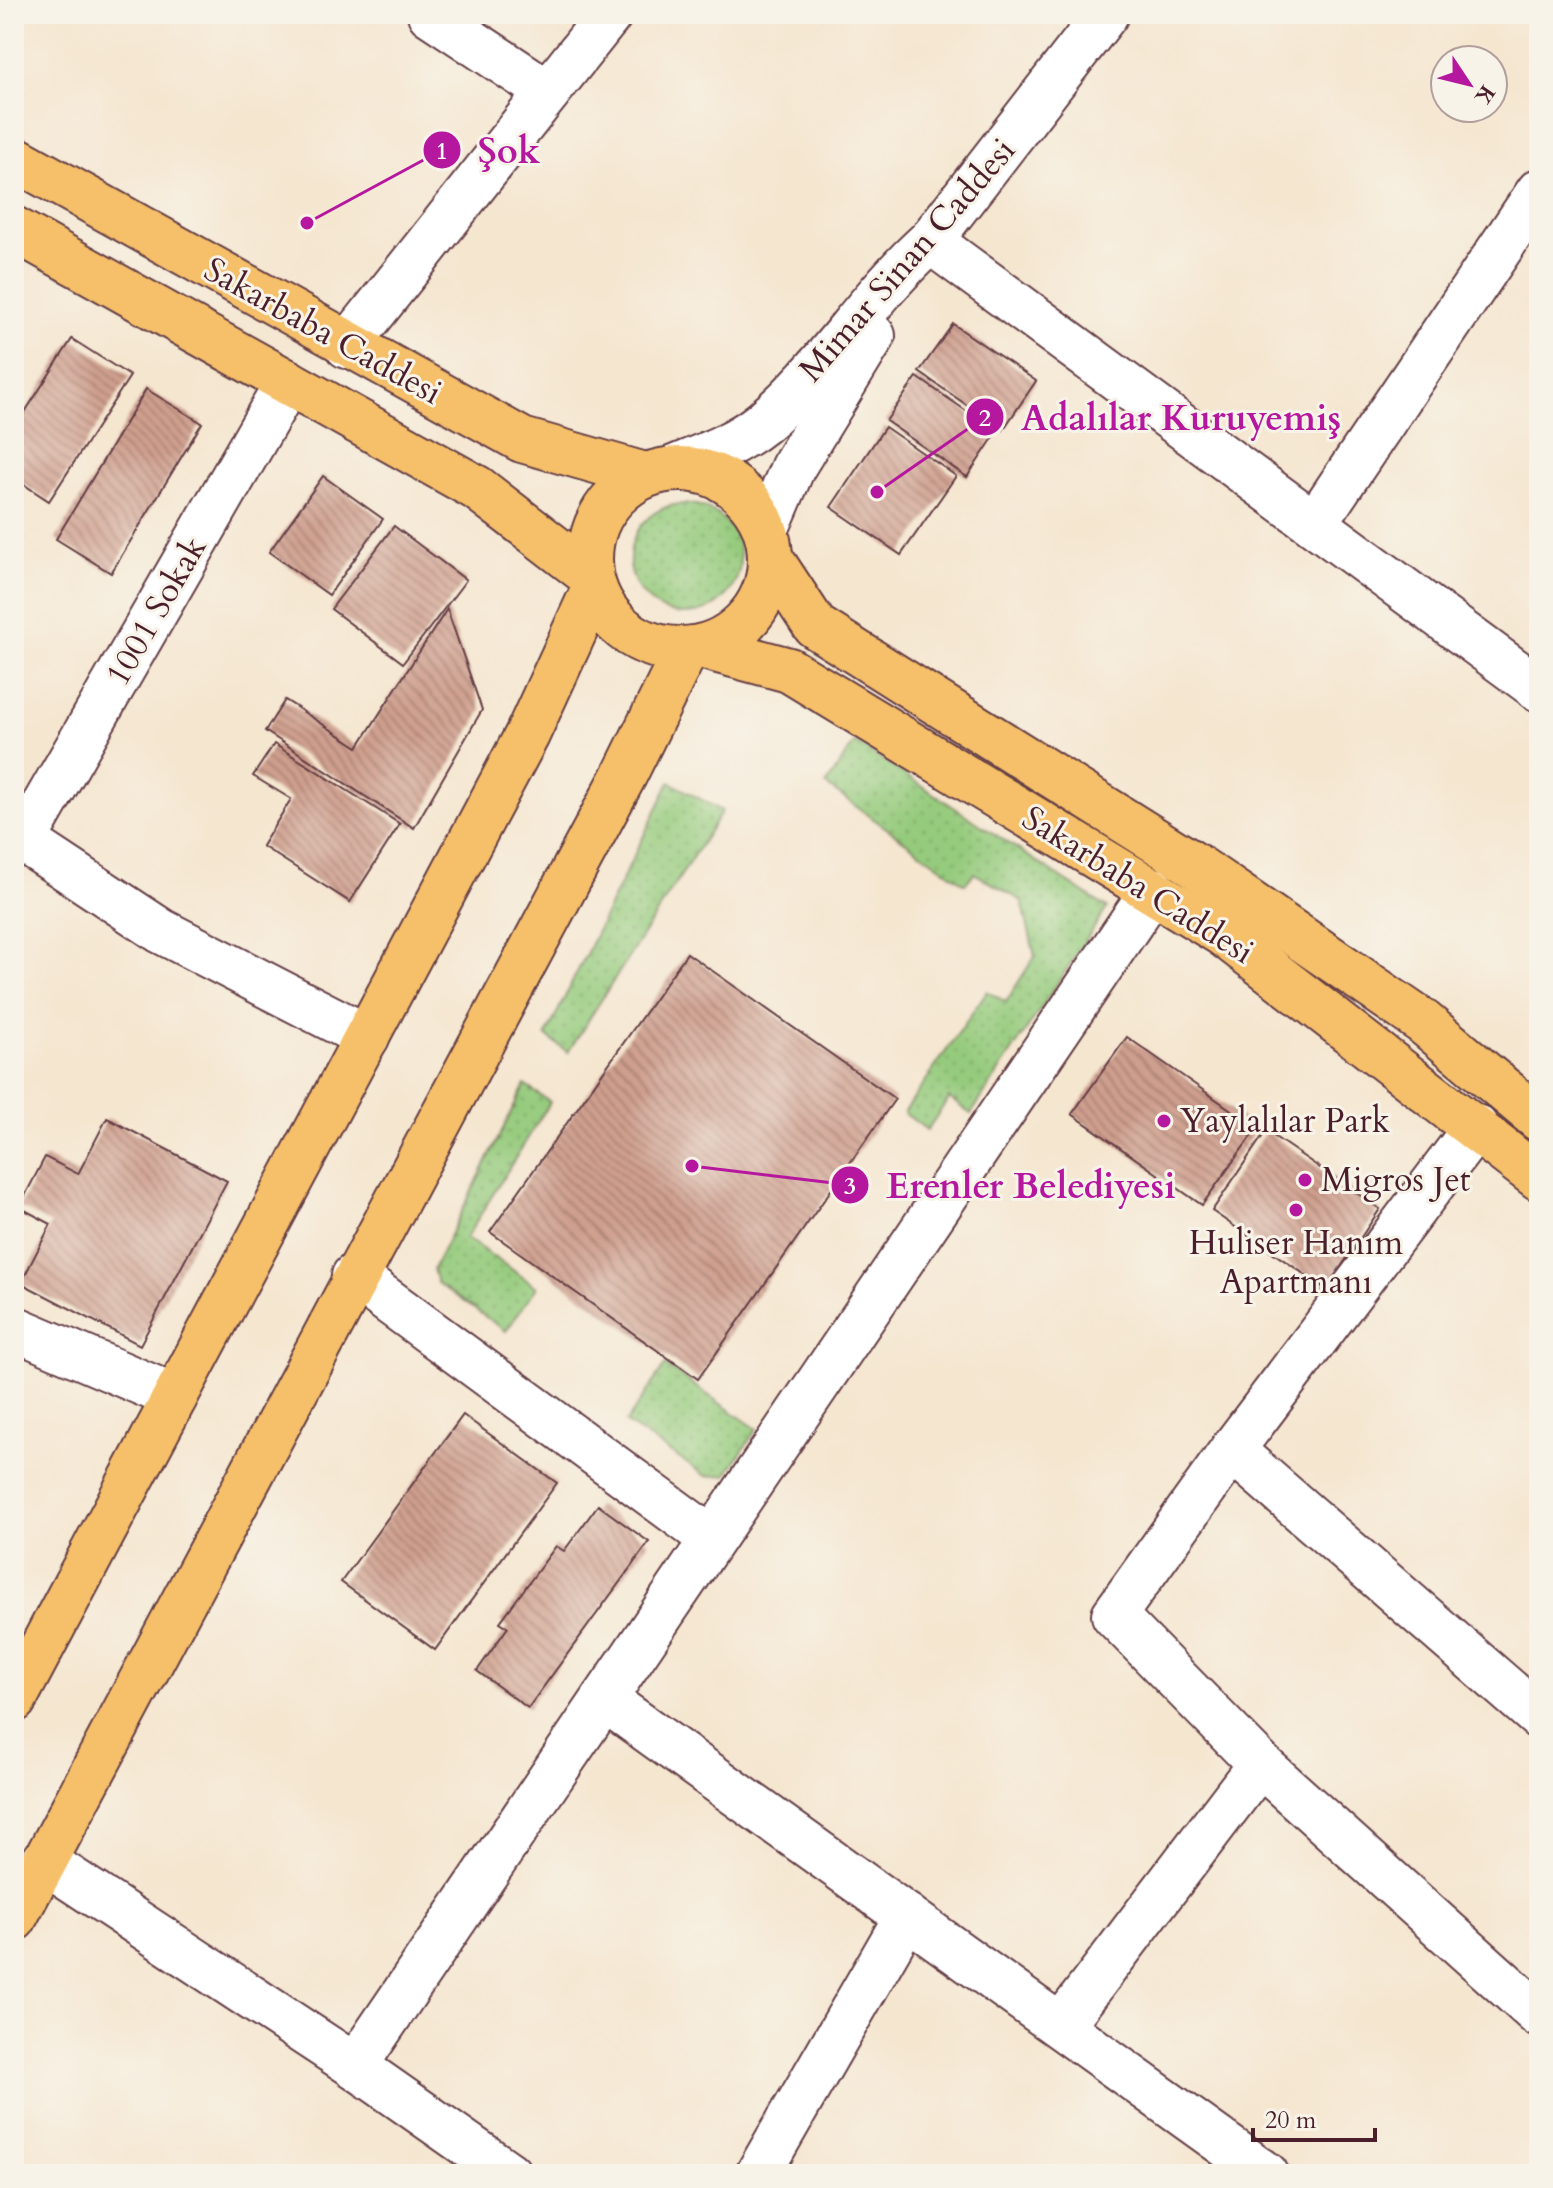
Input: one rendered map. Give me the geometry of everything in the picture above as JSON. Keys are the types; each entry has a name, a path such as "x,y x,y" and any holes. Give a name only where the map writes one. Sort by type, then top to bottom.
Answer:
{"main road":[{"name":"Sakarbaba Caddesi","path":"14,158 347,346 522,440 660,472"},
{"name":"Sakarbaba Caddesi","path":"14,229 477,488 592,582"},
{"path":"704,471 730,483 752,504 768,544 766,588 752,614 731,634 695,648 657,647 630,635 608,616 592,582 590,544 600,516 619,492 660,472 704,471"},
{"name":"Sakarbaba Caddesi","path":"768,544 815,626 1193,864 1423,1022 1539,1119"},
{"path":"14,1700 527,735 592,582"},
{"name":"Sakarbaba Caddesi","path":"695,648 789,670 1153,890 1223,934 1539,1178"},
{"path":"14,1919 354,1276 695,648"}],"street":[{"path":"430,14 548,92"},
{"path":"347,346 610,14"},
{"name":"Mimar Sinan Caddesi","path":"660,472 723,448 761,423 792,395 903,266 930,241 1106,14"},
{"path":"1315,523 1539,191"},
{"path":"768,544 793,467 930,241 1539,689"},
{"name":"1001 Sokak","path":"17,838 288,382"},
{"path":"17,838 161,931 367,1037"},
{"path":"355,2066 1153,890"},
{"path":"1476,1127 1232,1450 1114,1615 1260,1764 1539,2015"},
{"path":"354,1276 712,1539"},
{"path":"14,1328 175,1397"},
{"path":"1232,1450 1539,1717"},
{"path":"604,1699 1266,2174"},
{"path":"1061,2026 1260,1764"},
{"path":"44,1861 355,2066 509,2174"},
{"path":"758,2174 907,1916"}],"green space":[{"path":"685,504 706,508 724,520 736,538 740,559 736,580 724,598 706,610 685,614 664,610 646,598 634,580 630,559 634,538 646,520 664,508"},
{"path":"855,742 1107,908 971,1114 949,1098 927,1130 904,1113 987,991 1006,1002 1035,956 1022,901 974,873 965,884 826,785"},
{"path":"670,782 722,811 568,1052 546,1036"},
{"path":"525,1085 550,1102 466,1238 537,1287 506,1331 437,1283 433,1269"},
{"path":"665,1365 757,1429 726,1475 706,1476 626,1423"}],"building":[{"path":"953,324 1036,381 1003,430 919,372"},
{"path":"72,339 130,376 49,501 14,478 14,429"},
{"path":"917,377 997,432 967,477 886,421"},
{"path":"146,389 202,423 111,573 56,539"},
{"path":"885,427 956,476 901,555 831,507"},
{"path":"323,476 383,519 329,595 269,552"},
{"path":"394,526 466,580 403,663 331,609"},
{"path":"447,609 482,710 414,828 265,731 285,700 358,747"},
{"path":"274,744 400,824 350,902 262,846 291,799 253,776"},
{"path":"687,953 895,1099 698,1379 490,1232"},
{"name":"Yaylalılar Park","path":"1127,1037 1257,1128 1202,1205 1072,1114"},
{"path":"107,1118 227,1181 140,1345 21,1283 51,1224 19,1207 45,1157 78,1174"},
{"name":"Huliser Hanım Apartmanı","path":"1266,1131 1380,1209 1326,1289 1212,1211"},
{"path":"463,1415 557,1483 435,1650 341,1582"},
{"path":"598,1505 649,1542 528,1708 477,1671 508,1627 500,1622 556,1546 564,1551"}],"place":[{"name":"Şok","path":"307,223"},
{"name":"Adalılar Kuruyemiş","path":"877,492"},
{"name":"Yaylalılar Park","path":"1164,1121"},
{"name":"Erenler Belediyesi","path":"692,1166"},
{"name":"Migros Jet","path":"1305,1180"},
{"name":"Huliser Hanım Apartmanı","path":"1296,1210"}]}
